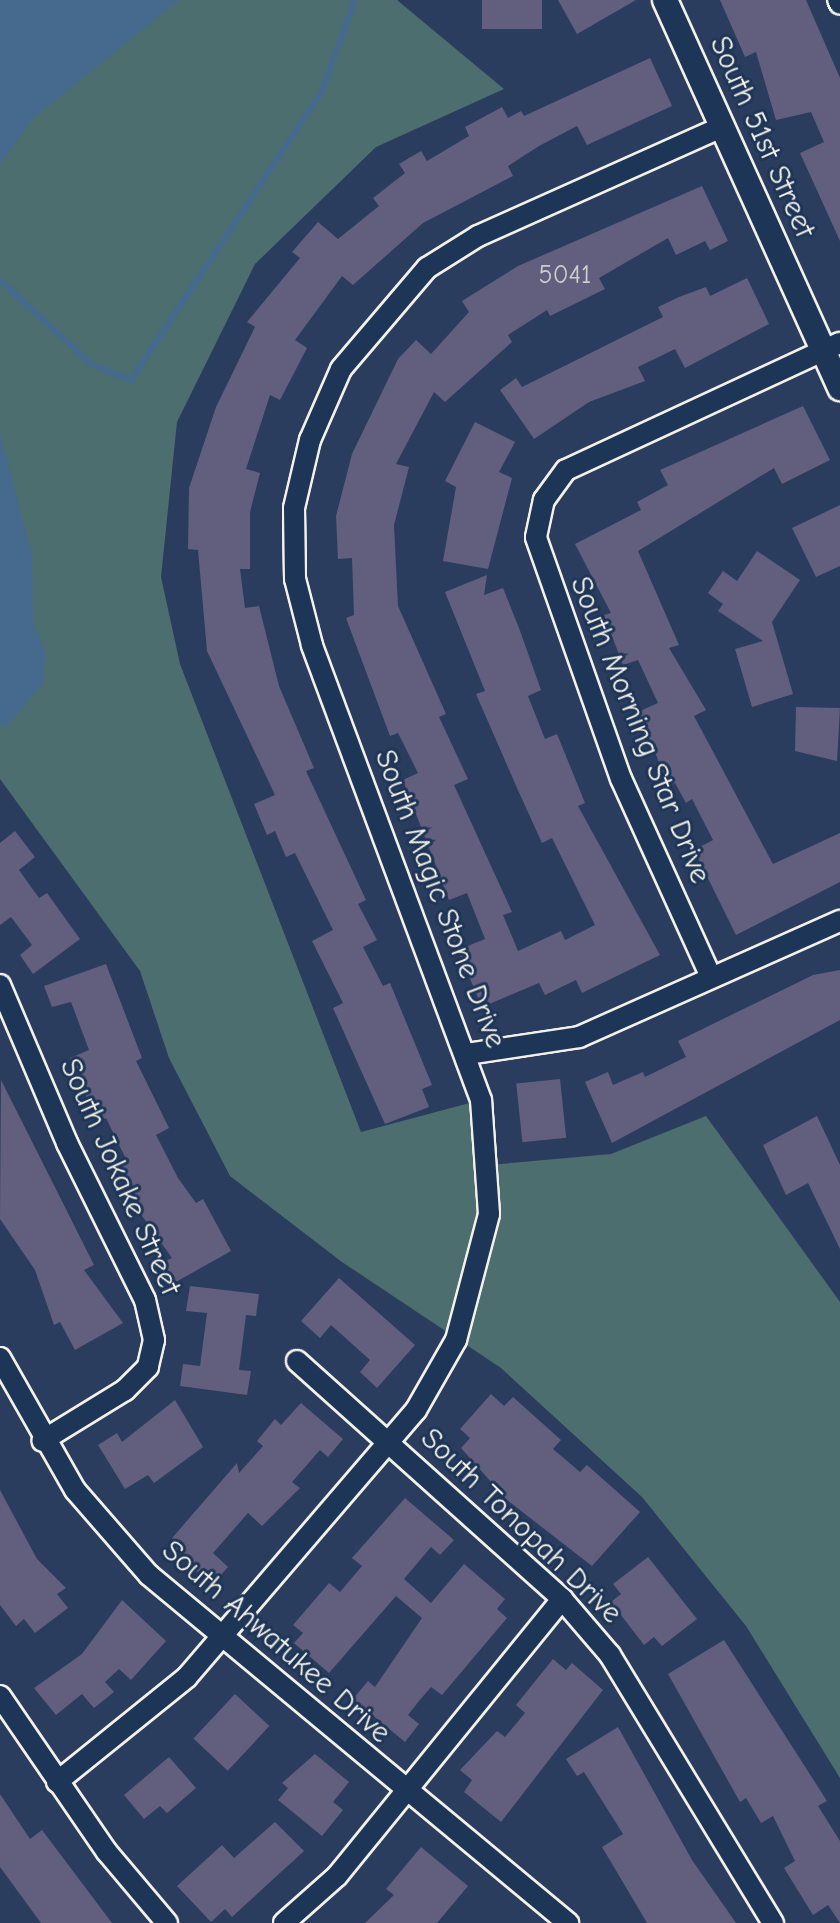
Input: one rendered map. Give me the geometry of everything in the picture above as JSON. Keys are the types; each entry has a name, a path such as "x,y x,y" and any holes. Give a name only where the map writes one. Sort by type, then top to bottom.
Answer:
{"street":[{"name":"South 51st Street","path":"665,0 722,127 832,347 840,388"},
{"name":"South Magic Stone Drive","path":"57,1782 155,1708 391,1442 456,1340 489,1214 481,1100 467,1054 312,645 295,579 294,508 310,440 341,369 427,268 478,236 722,127"},
{"name":"South Morning Star Drive","path":"711,977 621,779 542,567 536,537 544,500 566,470 597,451 832,347"},
{"path":"467,1054 579,1037 840,921"},
{"name":"South Jokake Street","path":"0,985 23,1026 67,1143 145,1300 154,1340 148,1367 125,1390 42,1441"},
{"name":"South Ahwatukee Drive","path":"0,1358 42,1441 121,1546 220,1638 568,1923"},
{"name":"South Tonopah Drive","path":"297,1361 391,1442 562,1599 610,1655 773,1923"},
{"path":"284,1923 337,1876 562,1599"},
{"path":"0,1696 57,1782 167,1923"}],"green space":[{"path":"0,0 397,0 504,89 376,147 255,264 177,422 161,577 180,664 361,1132 481,1100 490,1165 611,1154 706,1116 840,1302 840,1778 746,1626 642,1497 501,1368 342,1262 230,1176 169,1058 140,971 0,779"}],"water":[{"path":"0,0 179,0 34,118 0,164"},
{"path":"0,432 32,554 33,622 46,655 43,684 7,726 0,726"}],"building":[{"path":"482,0 542,0 542,29 482,29"},
{"path":"558,0 636,0 577,34"},
{"path":"720,0 806,0 840,78 840,241 800,153 824,142 811,112 776,120 756,52 745,57"},
{"path":"650,58 672,106 587,145 577,126 508,166 513,176 423,223 353,285 342,276 295,340 307,348 280,400 270,395 246,469 260,473 250,512 250,569 240,569 245,608 259,606 279,686 314,768 306,771 366,900 358,904 377,940 363,947 383,986 390,983 432,1085 422,1089 429,1107 385,1124 333,1008 343,1003 312,941 333,930 295,853 286,857 275,831 267,835 254,804 275,795 207,651 198,550 188,549 189,488 216,407 255,327 247,322 300,258 292,252 318,222 338,239 379,206 373,198 405,173 399,164 421,151 427,161 469,136 465,127 502,107 508,118 521,111 524,116"},
{"path":"702,186 728,241 710,250 705,241 676,255 668,238 599,278 605,289 550,316 547,310 508,335 512,342 445,402 434,392 396,464 409,467 394,525 398,606 446,714 439,717 468,779 454,785 512,912 503,915 518,951 561,931 565,940 595,925 552,838 542,843 476,694 485,691 445,592 487,575 484,595 503,588 541,690 528,696 545,739 557,734 585,803 578,806 660,955 582,993 576,980 545,995 539,983 482,1007 458,950 485,939 467,893 449,900 403,780 418,773 398,733 390,736 346,618 354,615 352,558 338,559 336,516 352,454 398,359 416,340 431,354 469,312 462,301 518,266"},
{"path":"747,278 769,324 685,368 675,349 638,367 645,381 589,402 534,439 500,390 516,378 522,387 663,317 658,307 679,297 706,287 710,296"},
{"path":"803,406 830,460 782,484 774,468 638,551 679,645 669,648 706,710 694,716 773,864 840,833 840,882 736,935 694,850 713,840 692,799 686,803 675,783 669,786 638,712 658,703 638,660 623,665 604,615 611,613 575,544 641,510 637,502 668,485 660,470"},
{"path":"475,422 515,442 499,472 512,478 488,569 443,561 456,487 445,481"},
{"path":"840,505 840,566 816,577 792,528"},
{"path":"757,551 800,580 772,622 793,694 752,707 735,649 763,641 718,611 723,604 708,593 723,571 737,581"},
{"path":"796,707 840,708 837,761 795,751"},
{"path":"15,831 35,857 19,870 39,898 47,893 80,939 33,974 20,955 32,945 11,917 0,925 0,843"},
{"path":"106,964 142,1058 136,1061 169,1128 156,1135 178,1178 196,1203 203,1199 231,1251 174,1283 163,1262 172,1258 133,1203 117,1163 126,1159 106,1118 97,1122 70,1058 89,1050 71,1002 52,1007 44,986"},
{"path":"840,970 840,1020 612,1143 585,1082 608,1072 613,1085 643,1072 645,1077 686,1057 678,1041 813,975"},
{"path":"560,1079 566,1138 522,1142 516,1084"},
{"path":"1,1080 94,1265 84,1270 123,1323 75,1350 60,1322 54,1325 35,1270 0,1219"},
{"path":"817,1116 840,1165 840,1249 808,1183 786,1195 763,1145"},
{"path":"339,1278 415,1345 377,1388 360,1372 370,1360 331,1325 320,1338 301,1321"},
{"path":"190,1286 259,1294 256,1316 246,1315 239,1370 251,1371 247,1395 180,1386 183,1364 200,1366 207,1313 186,1311"},
{"path":"491,1394 504,1406 513,1397 561,1440 553,1449 580,1472 587,1465 640,1512 592,1566 507,1500 461,1448 470,1438 460,1429"},
{"path":"175,1400 203,1447 154,1483 148,1475 125,1489 98,1445 117,1433 122,1442"},
{"path":"301,1403 343,1439 328,1457 320,1450 292,1482 300,1488 262,1526 248,1513 213,1553 228,1567 212,1585 170,1548 173,1537 237,1463 239,1473 263,1446 257,1441 275,1419 281,1425"},
{"path":"0,1490 37,1559 66,1588 57,1594 68,1608 35,1633 24,1619 16,1626 0,1605"},
{"path":"405,1498 454,1540 440,1555 431,1547 404,1579 431,1603 464,1564 505,1599 497,1609 507,1618 442,1695 431,1687 419,1701 408,1715 419,1724 405,1742 353,1699 368,1681 375,1687 422,1618 396,1596 329,1673 294,1643 303,1633 293,1625 329,1583 340,1592 362,1566 352,1558"},
{"path":"648,1557 697,1619 662,1646 654,1637 644,1645 611,1602 621,1594 613,1584"},
{"path":"122,1600 166,1641 131,1680 119,1669 105,1682 114,1692 94,1708 82,1694 56,1715 34,1688 82,1654"},
{"path":"724,1640 827,1801 818,1806 840,1841 840,1923 828,1905 813,1915 784,1868 795,1861 773,1816 761,1823 746,1798 740,1802 668,1674"},
{"path":"553,1659 566,1670 572,1663 603,1690 501,1822 464,1792 472,1780 460,1770 497,1731 505,1737 525,1713 516,1705"},
{"path":"235,1694 269,1726 228,1771 193,1739"},
{"path":"618,1727 692,1860 736,1923 647,1923 602,1847 623,1834 584,1772 577,1776 566,1759"},
{"path":"315,1754 349,1782 333,1802 343,1810 322,1836 278,1800 288,1788 282,1783"},
{"path":"169,1757 196,1788 167,1813 160,1806 144,1819 124,1795"},
{"path":"0,1794 30,1839 42,1830 112,1923 41,1923 0,1867"},
{"path":"275,1822 304,1851 232,1917 225,1909 211,1922 177,1886 222,1845 234,1858"},
{"path":"421,1847 468,1886 437,1923 365,1923 394,1895 386,1889"}],"waterway":[{"path":"0,280 91,364 131,380 322,91 355,0"}]}
